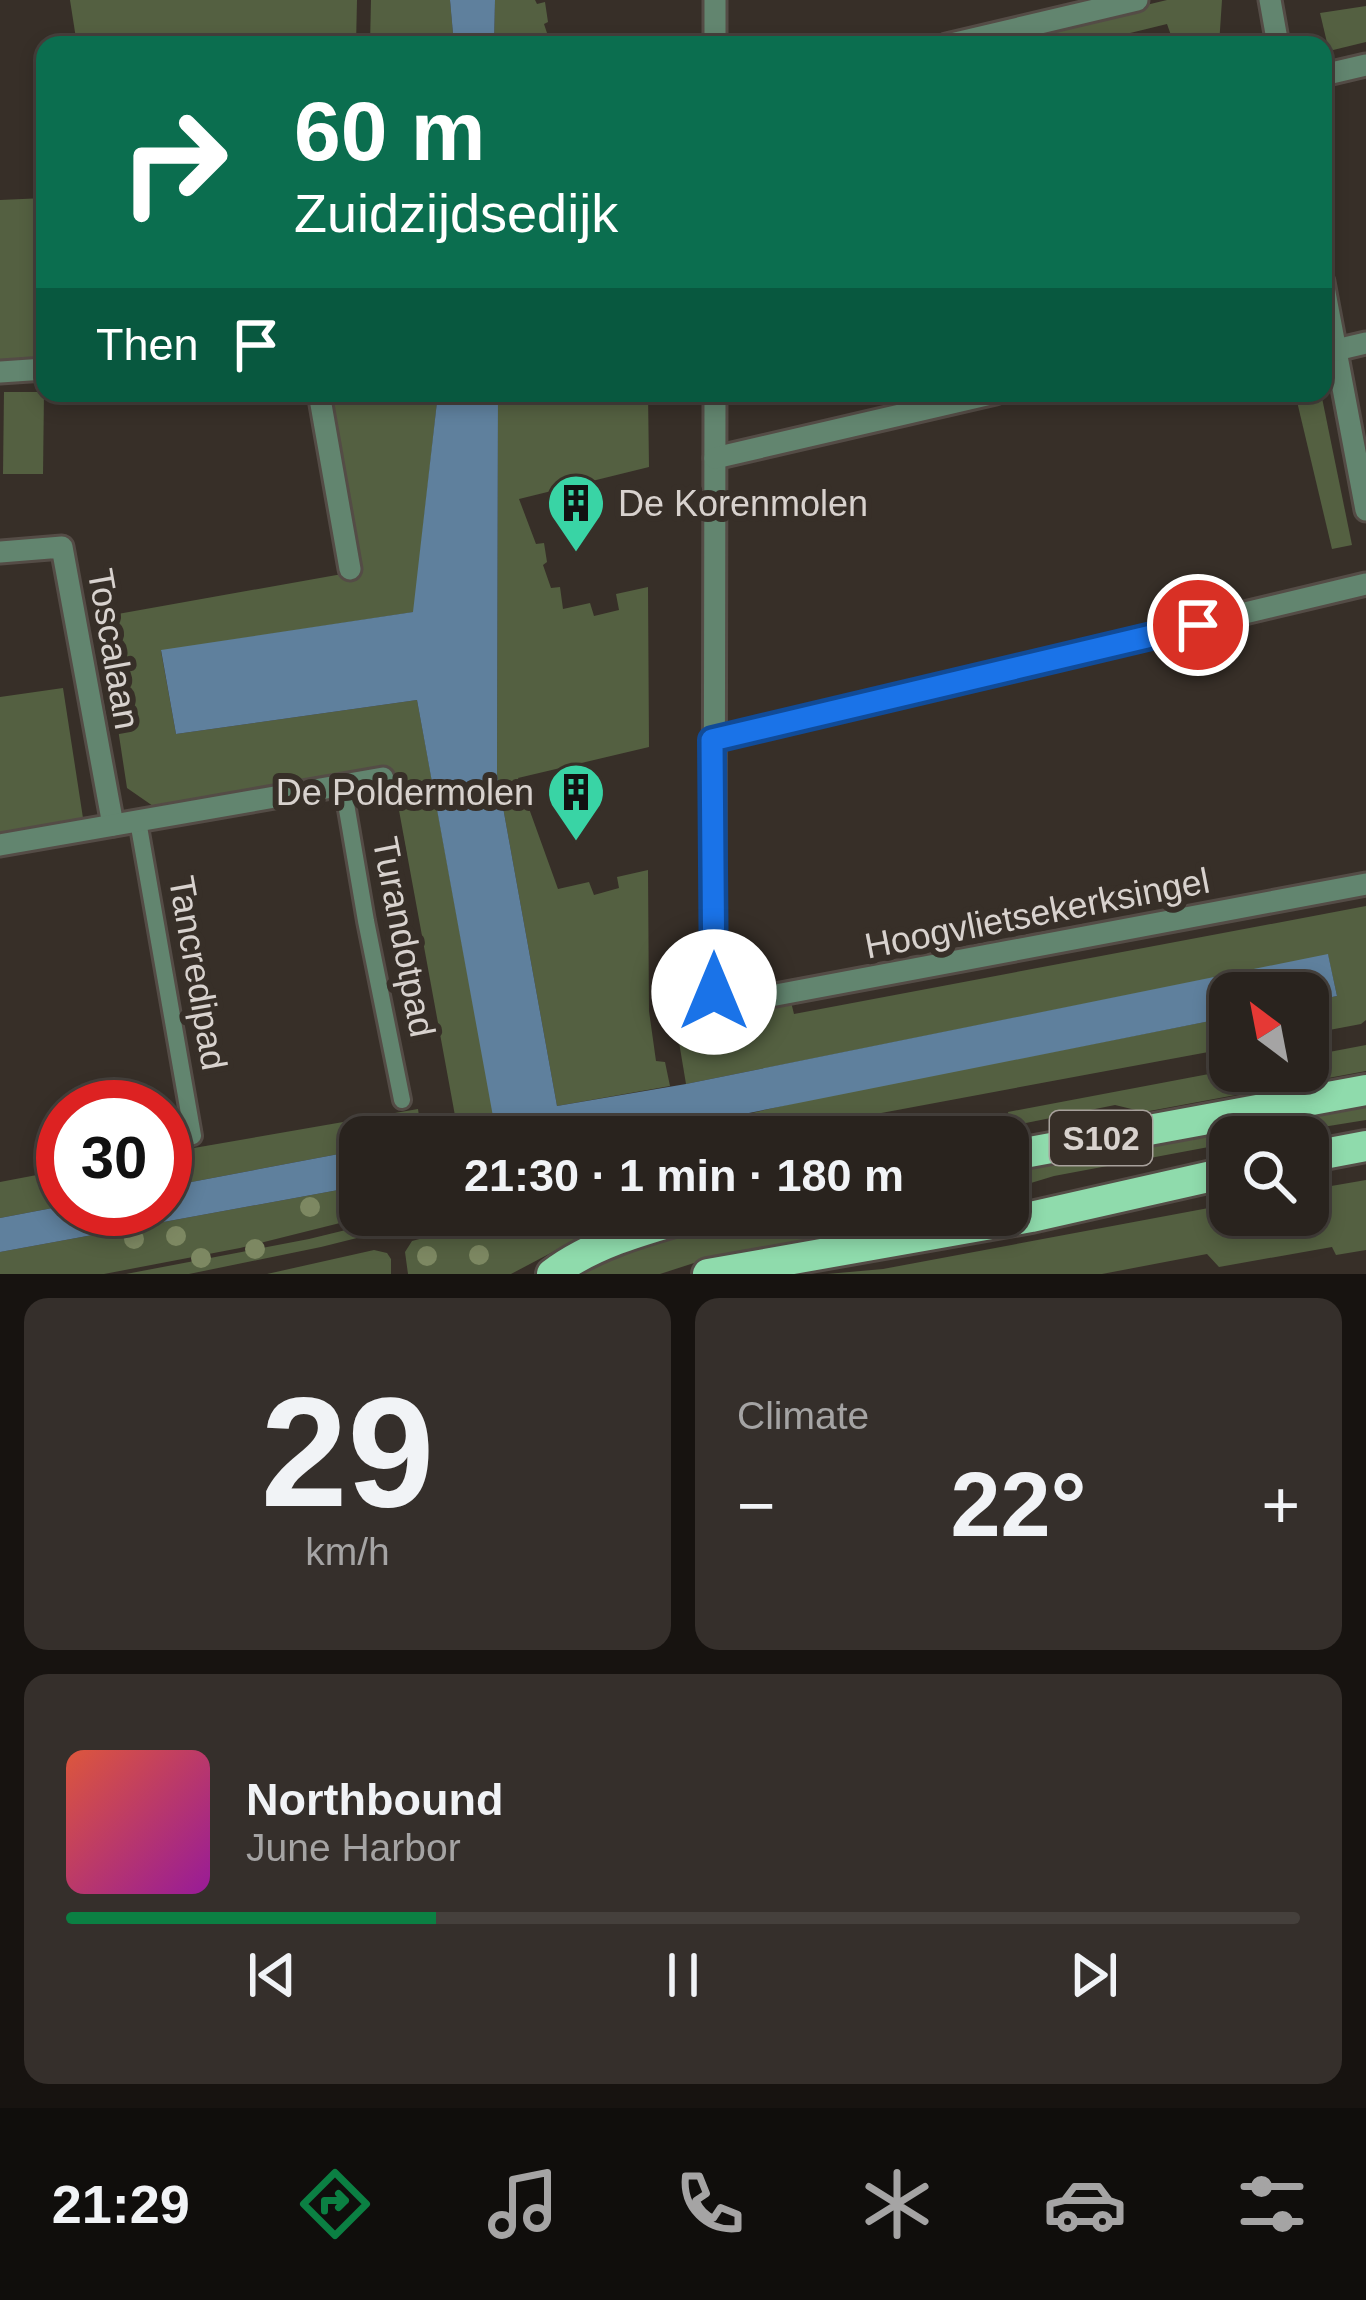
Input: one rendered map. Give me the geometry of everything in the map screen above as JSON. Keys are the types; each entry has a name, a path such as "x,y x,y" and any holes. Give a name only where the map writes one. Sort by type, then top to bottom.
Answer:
{"main road":[{"name":"S102","path":"1029,1152 1366,1090"},
{"path":"1329,1153 1366,1146"},
{"name":"S102","path":"708,1274 1031,1217 1209,1177"},
{"path":"526,1274 562,1266 628,1236"}],"street":[{"path":"715,0 715,36"},
{"path":"985,36 1137,0"},
{"path":"1270,0 1276,36"},
{"path":"1332,73 1366,65"},
{"path":"1332,336 1366,511"},
{"path":"1336,350 1366,343"},
{"path":"0,372 36,370"},
{"path":"321,402 350,569"},
{"path":"715,402 712,740 1366,584"},
{"path":"715,458 956,402"},
{"name":"Toscalaan","path":"0,552 62,547 113,825"},
{"name":"Hoogvlietsekerksingel","path":"712,740 714,992 728,1004 1366,884"},
{"path":"0,845 382,778"},
{"name":"Turandotpad","path":"343,786 402,1100"},
{"name":"Tancredipad","path":"138,821 193,1136"}],"green space":[{"path":"70,0 357,0 356,36 76,36"},
{"path":"371,0 450,0 453,36 370,36"},
{"path":"495,0 545,2 548,36 494,36"},
{"path":"1167,0 1222,0 1220,36 1171,36 1167,24 1118,36 1017,36"},
{"path":"1366,6 1366,42 1332,50 1332,36 1325,36 1320,13"},
{"path":"36,198 36,362 0,364 0,200"},
{"path":"4,392 36,392 36,402 44,402 43,474 3,474"},
{"path":"333,402 437,402 414,612 161,651 176,734 417,700 494,1116 455,1116 396,794 387,772 153,806 127,788 101,617 359,571"},
{"path":"498,402 648,402 649,467 519,499 536,544 544,543 547,562 543,565 551,588 560,587 563,609 590,603 594,616 619,610 616,594 648,587 649,747 518,778 558,889 589,882 594,895 619,888 617,877 648,870 649,1011 656,1061 665,1062 670,1086 557,1106 497,774"},
{"path":"1297,402 1323,402 1352,545 1332,549"},
{"path":"63,688 83,818 0,832 0,697"},
{"path":"1366,906 1366,1020 1361,1024 1329,1030 1329,998 1337,996 1328,955 1243,972 1209,972 1209,979 686,1084 678,1030 686,1022 791,1002 794,1014"},
{"path":"1209,1021 1209,1052 865,1116 739,1116"},
{"path":"1366,1045 1366,1071 1329,1078 1329,1052"},
{"path":"1209,1074 1209,1092 1252,1092 1144,1112 1115,1105 1029,1122 1029,1116 1009,1116 1008,1112"},
{"path":"1366,1106 1366,1120 1329,1126 1329,1116 1313,1116"},
{"path":"418,1109 419,1116 378,1116"},
{"path":"339,1123 339,1154 192,1182 192,1148"},
{"path":"1209,1135 1209,1147 1029,1184 1029,1169"},
{"path":"36,1175 36,1211 0,1218 0,1182"},
{"path":"1366,1180 1366,1250 1336,1255 1332,1247 1219,1267 1207,1254 1102,1274 827,1274 883,1269 1209,1208 1209,1236 1329,1236 1329,1186"},
{"path":"339,1190 339,1223 240,1248 104,1274 0,1274 0,1252 87,1236 192,1236 192,1217"},
{"path":"339,1232 339,1236 365,1236 189,1274 126,1274"},
{"path":"431,1236 589,1236 511,1274 408,1274 405,1252 412,1241"},
{"path":"682,1236 837,1236 694,1263 660,1274 574,1274"},
{"path":"374,1250 387,1253 391,1274 267,1274"}],"water":[{"path":"450,0 495,0 494,36 453,36"},
{"path":"437,402 498,402 497,774 557,1106 1209,978 1209,1021 733,1116 493,1116 417,700 176,734 161,650 413,612"},
{"path":"1328,954 1337,996 1329,998 1329,972 1239,972"},
{"path":"339,1154 339,1190 192,1217 192,1182"},
{"path":"36,1211 36,1236 87,1236 0,1252 0,1218"}],"place":[{"name":"De Korenmolen","path":"576,554"},
{"name":"De Poldermolen","path":"576,843"}],"route":[{"path":"714,992 712,740 1198,625"}]}
